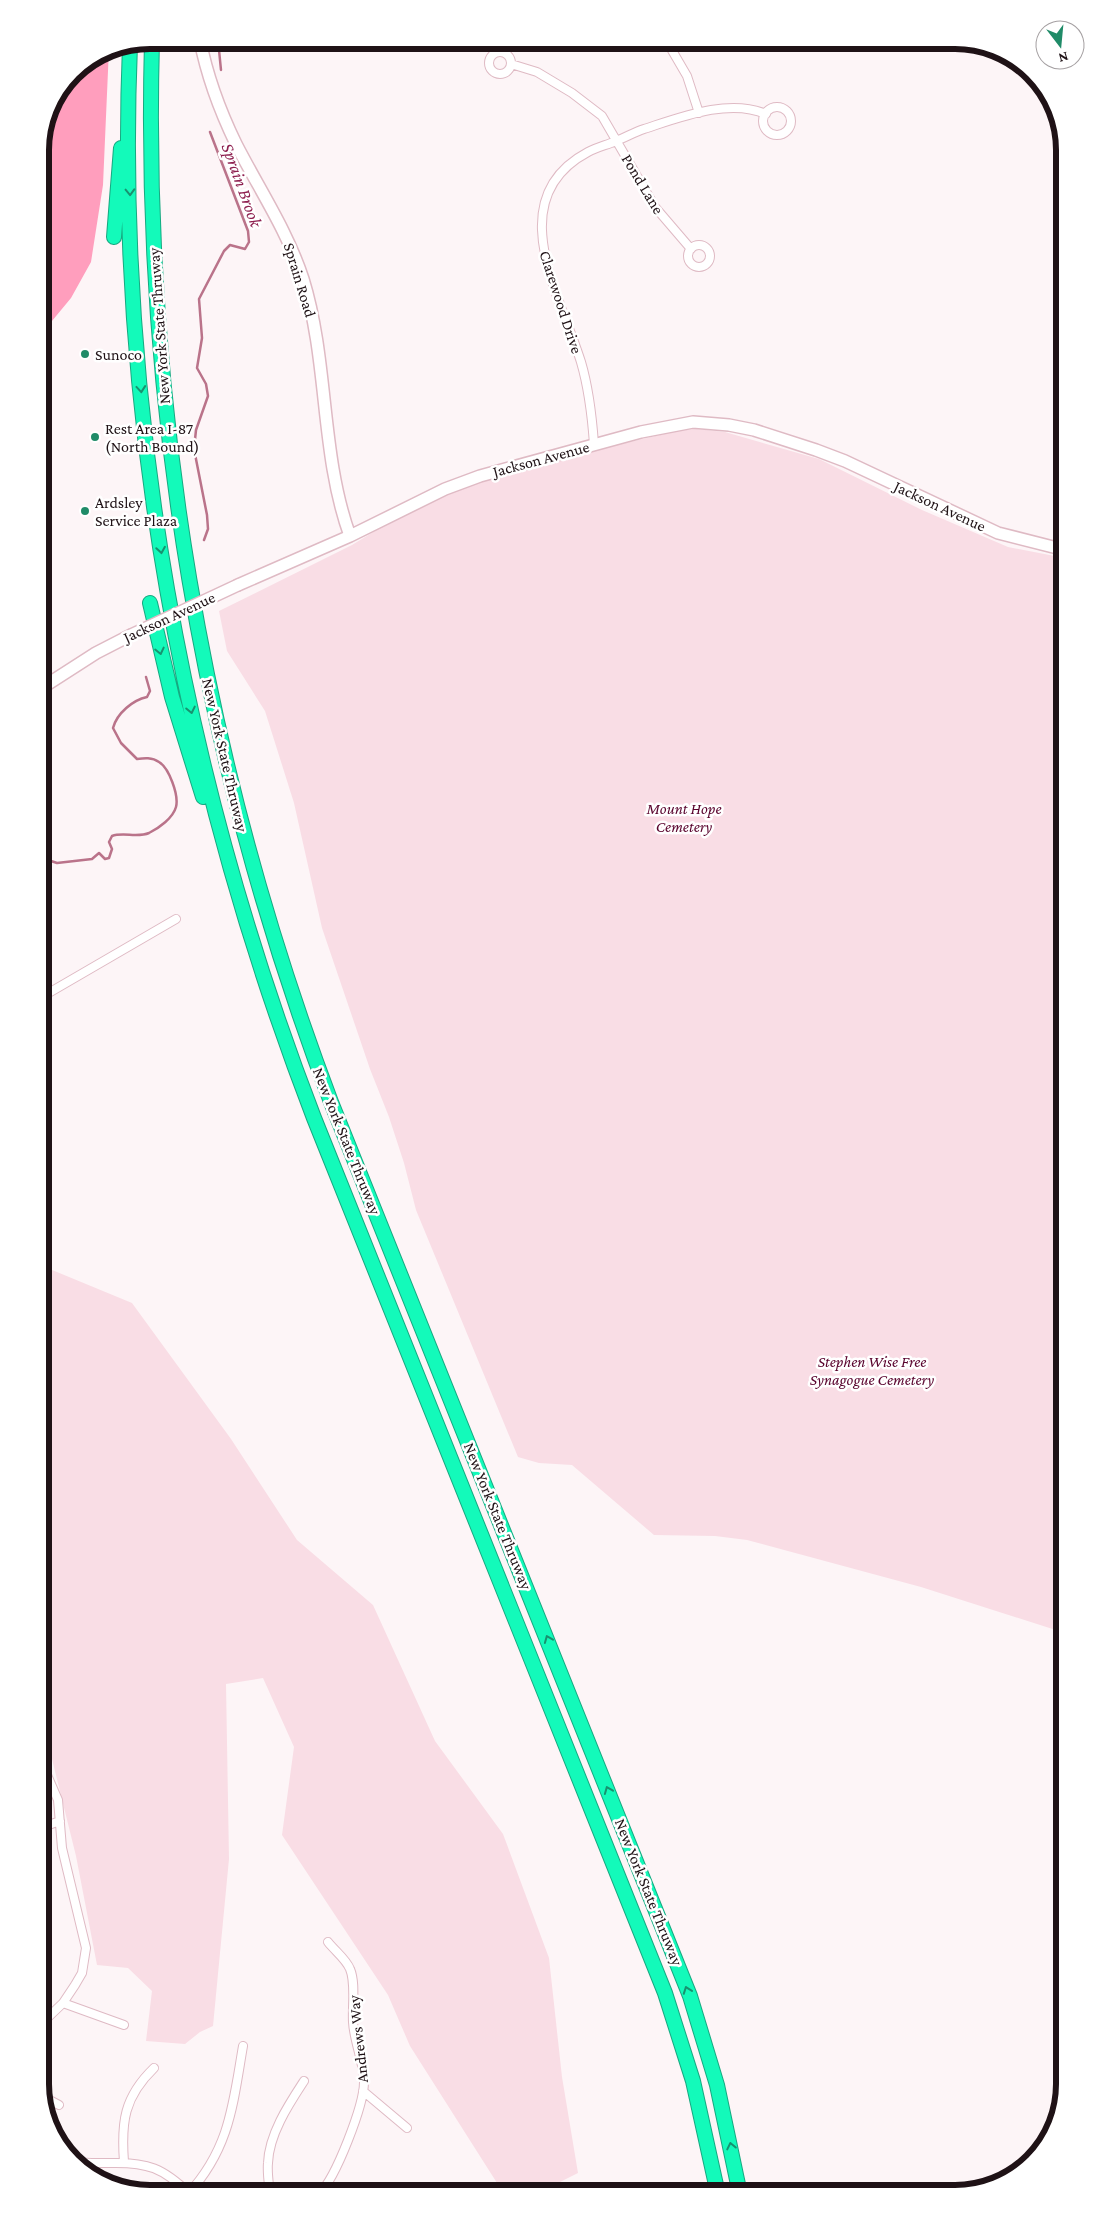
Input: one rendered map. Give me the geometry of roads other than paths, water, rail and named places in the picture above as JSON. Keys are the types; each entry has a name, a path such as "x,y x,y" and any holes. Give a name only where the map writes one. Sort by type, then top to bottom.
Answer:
{"highway":[{"name":"New York State Thruway","path":"152,49 152,225 158,333 169,441 181,532 202,655 244,836 284,970 331,1102 682,1974 717,2085 738,2185"},
{"name":"New York State Thruway","path":"130,51 129,174 133,274 140,375 151,476 167,583 186,684 207,779 235,884 272,1001 314,1118 657,1971 693,2081 716,2185"},
{"path":"114,237 130,51"},
{"path":"150,603 180,725 235,884"}],"main road":[{"name":"Sprain Road","path":"203,49 221,112 236,145 278,218 292,248 303,281 317,341 333,474 340,508 350,536"},
{"name":"Jackson Avenue","path":"49,682 96,653 131,635 350,536 445,489 480,476 594,444 681,423 729,425 754,430 845,461 998,533 1056,548"}],"street":[{"path":"671,49 687,76 699,113"},
{"name":"Pond Lane","path":"511,64 537,72 585,102 602,116 655,207 691,248"},
{"name":"Clarewood Drive","path":"594,444 590,401 581,363 547,266 542,243 541,217 547,194 565,169 588,151 618,141 640,130 699,113 744,107 766,114"},
{"path":"49,993 176,919"},
{"path":"49,1780 58,1800 62,1848 86,1948 82,1973 63,2003 49,2016"},
{"path":"49,1825 60,1821"},
{"name":"Andrews Way","path":"326,2185 343,2150 363,2092 364,2081 354,2028 352,1976 346,1962 328,1942"},
{"path":"63,2003 124,2025"},
{"path":"195,2185 214,2159 227,2132 243,2046"},
{"path":"124,2162 122,2124 126,2109 139,2082 154,2068"},
{"path":"269,2185 268,2162 270,2150 282,2119 304,2080"},
{"path":"363,2092 407,2128"},
{"path":"50,2100 59,2105"},
{"path":"86,2162 143,2164 164,2172 179,2185"}],"waterway":[{"name":"Sprain Brook","path":"219,49 221,70"},
{"name":"Sprain Brook","path":"204,540 208,529 207,515 194,449 196,430 208,396 206,384 197,368 202,338 199,299 224,251 230,245 245,249 249,242 248,231 210,132"},
{"name":"Sprain Brook","path":"49,860 57,863 92,859 99,853 105,859 109,858 112,849 109,842 112,836 149,833 172,815 176,807 176,796 172,782 163,765 154,759 137,759 121,743 113,728 118,717 126,708 136,701 147,697 150,691 146,677"}],"place":[{"name":"Sunoco","path":"85,354"},
{"name":"Rest Area I-87 (North Bound)","path":"95,437"},
{"name":"Ardsley Service Plaza","path":"85,511"}],"park label":[{"name":"Mount Hope Cemetery","path":"684,817"},
{"name":"Stephen Wise Free Synagogue Cemetery","path":"872,1370"}]}
